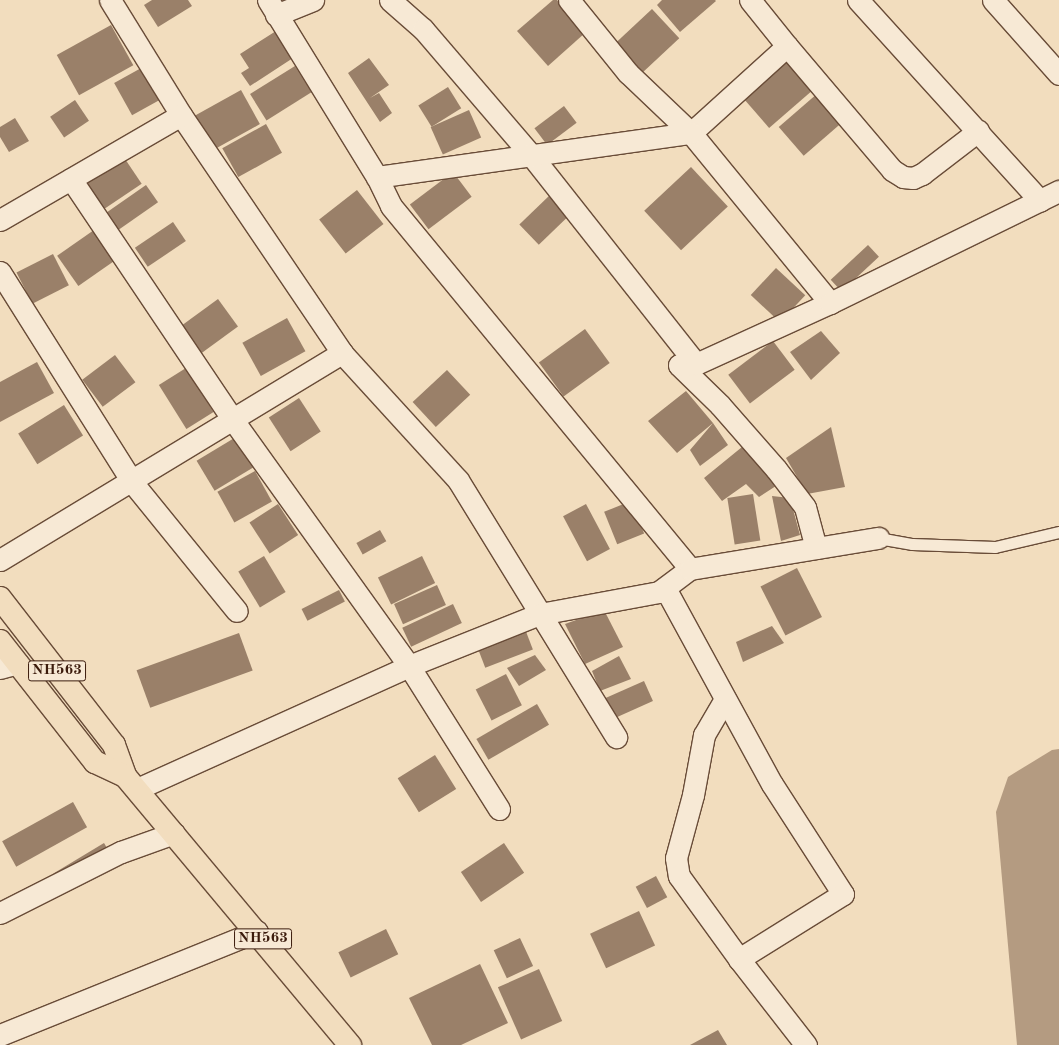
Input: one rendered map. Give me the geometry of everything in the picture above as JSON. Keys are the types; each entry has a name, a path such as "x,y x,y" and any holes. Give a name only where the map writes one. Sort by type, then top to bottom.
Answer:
{"highway":[{"name":"NH563","path":"0,598 114,744 131,783 257,931 350,1045"},
{"name":"NH563","path":"0,641 8,665 95,762 131,783"}],"street":[{"path":"110,0 181,115 342,353 458,480 616,737"},
{"path":"312,0 272,7 377,177 391,206 690,569"},
{"path":"390,0 423,29 532,155 696,364"},
{"path":"569,0 628,73 691,132 830,304"},
{"path":"750,0 892,170 904,177 913,178 922,174 978,131"},
{"path":"858,0 1040,201"},
{"path":"993,0 1052,55 1059,74"},
{"path":"377,177 691,132 787,46"},
{"path":"0,220 181,115"},
{"path":"71,179 233,420 409,666 499,808"},
{"path":"816,548 805,507 776,469 720,405 679,365 696,364 830,304 1059,192"},
{"path":"0,272 132,482 237,611"},
{"path":"0,560 132,482 342,353"},
{"path":"131,783 409,666 540,614 659,592 690,569 878,538"},
{"path":"665,588 772,784 842,894 739,959"},
{"path":"725,700 704,735 693,795 676,858 679,876 739,959 806,1045"},
{"path":"0,913 121,852 174,833"},
{"path":"0,1035 257,931"}],"lane":[{"path":"878,538 912,544 994,547 1059,532"}],"shaded area":[{"path":"1059,749 1059,1045 1017,1045 996,812 1008,777 1052,750"}],"building":[{"path":"152,0 188,0 192,6 158,27 144,5"},
{"path":"553,0 557,0 585,33 548,66 517,31"},
{"path":"662,0 716,1 680,32 657,5"},
{"path":"652,9 679,38 641,74 614,44"},
{"path":"111,25 133,65 79,95 57,55"},
{"path":"276,31 293,58 250,86 241,73 249,68 240,54"},
{"path":"369,58 389,85 370,98 379,93 392,113 380,122 348,73"},
{"path":"786,59 813,90 769,128 742,97"},
{"path":"295,66 311,92 266,120 250,94"},
{"path":"143,67 161,99 132,115 114,83"},
{"path":"448,87 461,108 432,127 418,106"},
{"path":"241,90 260,124 212,151 193,117"},
{"path":"818,93 843,122 804,156 779,127"},
{"path":"75,100 89,121 64,138 50,117"},
{"path":"564,106 577,123 547,145 534,128"},
{"path":"469,110 481,137 443,154 431,127"},
{"path":"15,118 29,141 9,152 0,137 0,127"},
{"path":"266,124 282,153 238,177 222,148"},
{"path":"121,153 142,184 102,211 81,180"},
{"path":"691,167 728,206 681,250 644,211"},
{"path":"453,172 472,197 429,229 410,204"},
{"path":"146,185 158,202 118,230 106,213"},
{"path":"357,190 383,224 346,253 319,220"},
{"path":"551,194 570,214 539,245 519,225"},
{"path":"173,222 186,241 148,267 135,248"},
{"path":"94,230 115,260 78,286 57,256"},
{"path":"868,245 879,257 842,291 831,280"},
{"path":"53,254 69,285 32,304 16,273"},
{"path":"776,268 805,295 780,322 751,295"},
{"path":"218,299 238,327 200,354 180,327"},
{"path":"287,318 305,351 261,376 242,343"},
{"path":"585,329 610,363 564,396 539,363"},
{"path":"821,331 840,353 811,380 790,352"},
{"path":"773,341 795,370 750,403 728,375"},
{"path":"115,355 135,382 103,407 82,380"},
{"path":"37,362 54,393 0,422 0,382"},
{"path":"186,368 214,412 186,429 159,385"},
{"path":"447,370 470,395 436,427 413,402"},
{"path":"686,391 713,423 677,453 648,421"},
{"path":"299,398 321,432 291,451 269,418"},
{"path":"64,405 83,436 37,464 18,434"},
{"path":"713,423 728,445 700,466 690,450"},
{"path":"831,427 845,487 807,494 786,458"},
{"path":"236,437 254,467 215,491 197,461"},
{"path":"742,447 779,484 759,497 746,484 722,501 704,478"},
{"path":"255,471 272,502 234,522 217,492"},
{"path":"753,494 760,540 735,544 727,498"},
{"path":"772,496 790,498 800,535 781,541"},
{"path":"631,501 644,533 617,544 604,512"},
{"path":"278,504 298,535 270,554 249,523"},
{"path":"586,504 610,549 587,561 563,516"},
{"path":"380,530 386,541 363,554 356,543"},
{"path":"264,556 286,592 260,607 238,571"},
{"path":"422,556 435,583 391,604 378,577"},
{"path":"797,568 822,617 785,636 760,587"},
{"path":"437,585 446,605 403,624 394,604"},
{"path":"339,590 345,602 307,621 302,609"},
{"path":"453,604 462,623 411,647 402,628"},
{"path":"604,610 623,647 585,664 565,624"},
{"path":"772,626 784,643 743,662 736,642"},
{"path":"525,629 533,650 485,668 477,647"},
{"path":"239,633 253,671 150,708 137,670"},
{"path":"535,655 546,670 519,686 507,668"},
{"path":"619,656 631,679 600,691 592,671"},
{"path":"506,674 522,705 492,721 476,689"},
{"path":"644,681 653,701 610,720 601,700"},
{"path":"537,704 549,725 488,760 476,739"},
{"path":"435,755 456,789 419,812 398,778"},
{"path":"73,802 87,827 16,867 2,841"},
{"path":"104,843 110,853 60,884 53,873"},
{"path":"504,843 524,873 481,902 461,872"},
{"path":"656,876 667,897 647,908 636,887"},
{"path":"639,911 655,945 606,968 590,934"},
{"path":"386,929 398,954 351,977 338,952"},
{"path":"520,938 533,966 507,978 494,950"},
{"path":"480,964 508,1023 461,1045 432,1045 409,998"},
{"path":"539,969 562,1021 521,1039 498,987"},
{"path":"718,1030 727,1045 690,1045"}]}
